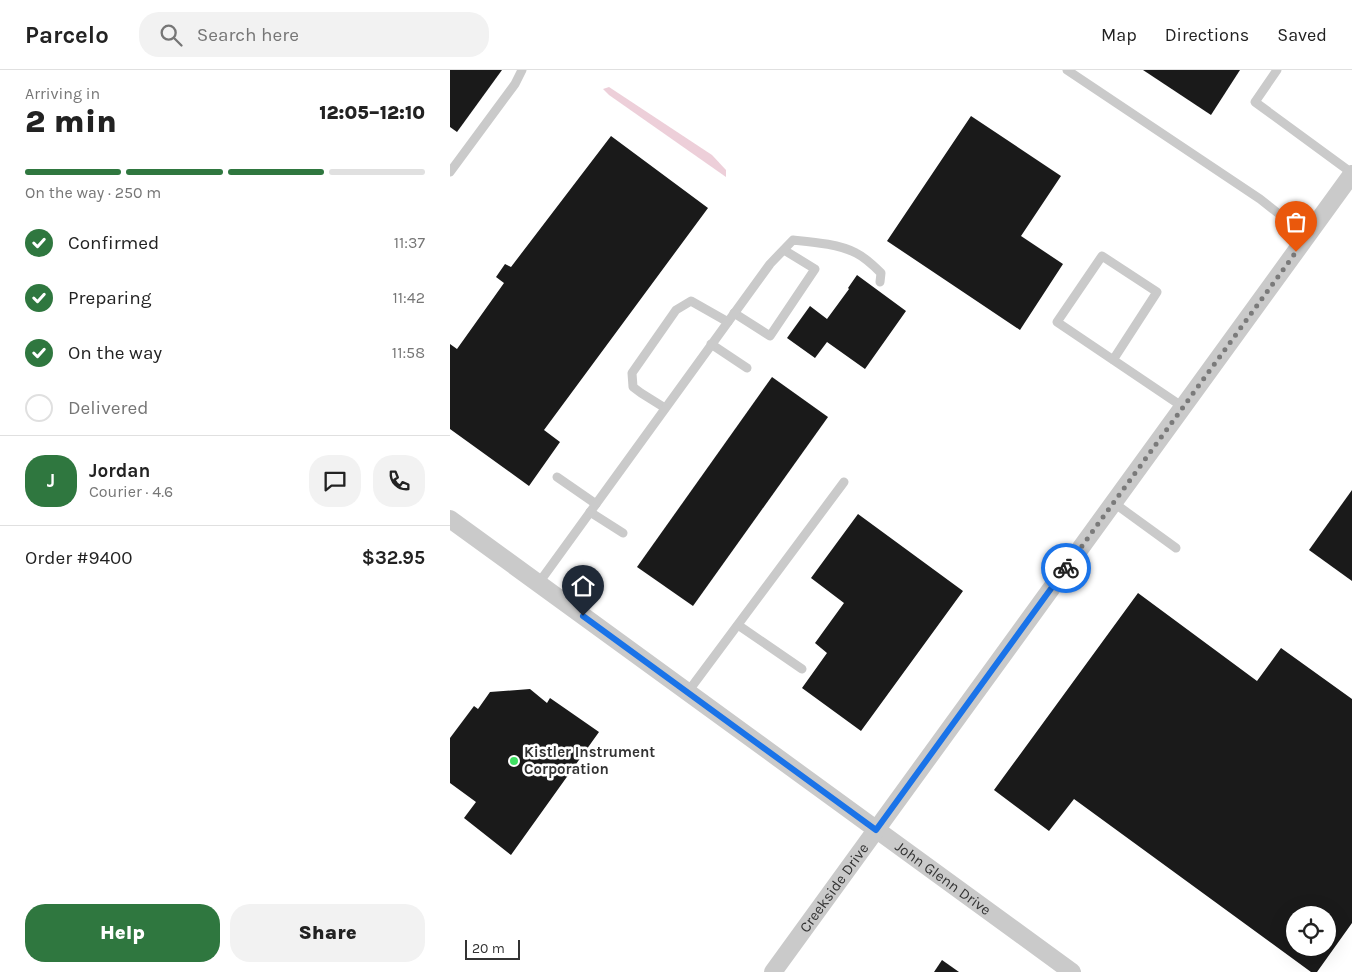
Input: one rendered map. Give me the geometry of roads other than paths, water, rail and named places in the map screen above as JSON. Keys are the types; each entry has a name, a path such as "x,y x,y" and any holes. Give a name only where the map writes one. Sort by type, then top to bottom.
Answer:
{"street":[{"name":"Creekside Drive","path":"774,972 1352,174"},
{"name":"John Glenn Drive","path":"450,519 1072,972"}],"lane":[{"path":"450,172 453,161 515,84 522,70"},
{"path":"1067,70 1260,199 1307,236"},
{"path":"1277,70 1255,102 1352,174"},
{"path":"538,584 770,264 793,240 818,243 855,252 870,262 881,273 880,282"},
{"path":"734,314 770,336 816,269 784,250"},
{"path":"1113,360 1157,292 1102,256 1057,322 1113,360 1183,407"},
{"path":"665,408 633,387 632,373 676,310 691,301 728,322"},
{"path":"711,344 747,368"},
{"path":"557,476 596,504"},
{"path":"687,692 844,482"},
{"path":"1114,502 1176,548"},
{"path":"590,512 622,533"},
{"path":"738,625 802,670"}],"place":[{"name":"Kistler Instrument Corporation","path":"514,761"}]}
